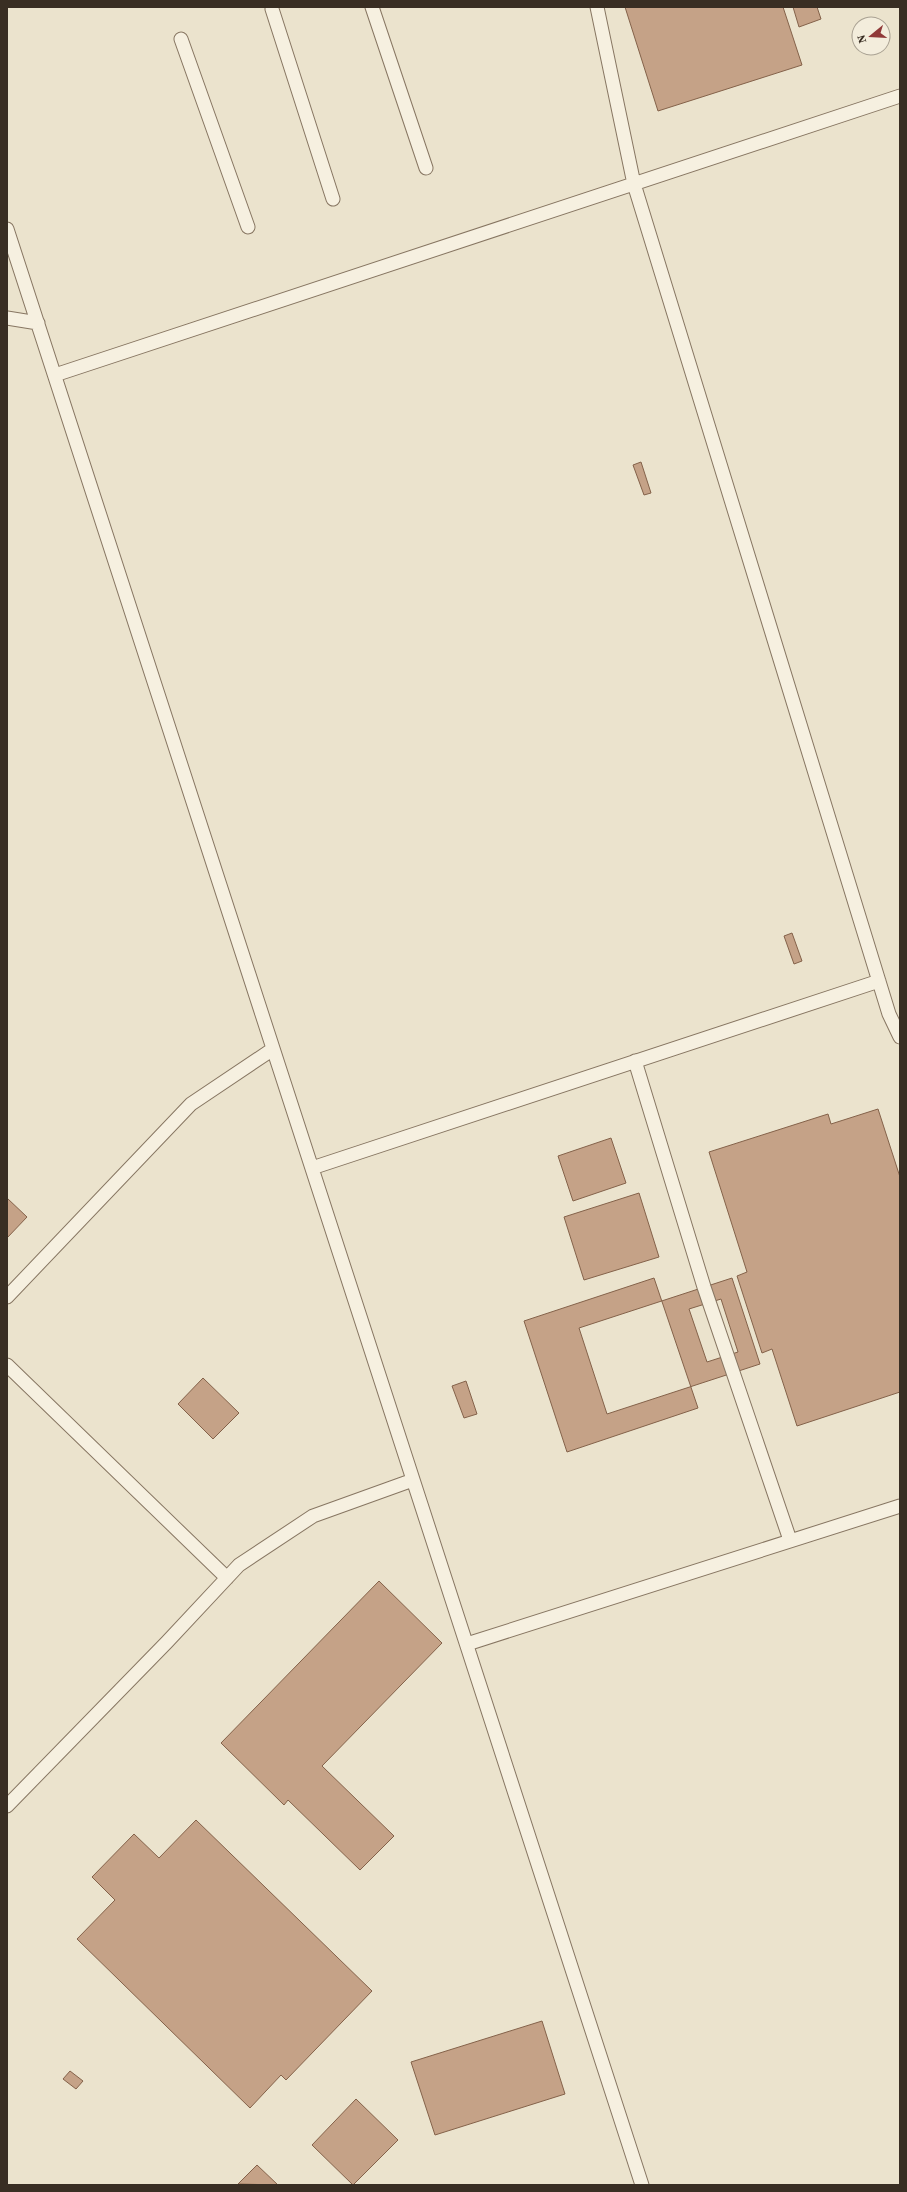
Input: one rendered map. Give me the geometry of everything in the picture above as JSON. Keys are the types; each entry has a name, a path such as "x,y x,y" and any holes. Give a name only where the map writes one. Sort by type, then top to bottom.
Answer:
{"lane":[{"path":"372,7 426,168"},
{"path":"597,7 634,184 889,1014 900,1037"},
{"path":"272,9 333,199"},
{"path":"181,39 248,227"},
{"path":"55,375 900,96"},
{"path":"7,229 642,2185"},
{"path":"7,318 38,324"},
{"path":"312,1168 880,981"},
{"path":"7,1297 192,1104 273,1049"},
{"path":"635,1062 706,1294 790,1540"},
{"path":"7,1365 227,1578"},
{"path":"7,1806 239,1565 313,1516 413,1480"},
{"path":"467,1644 900,1506"}],"building":[{"path":"625,7 783,7 802,65 658,111"},
{"path":"793,7 817,7 821,19 799,27"},
{"path":"641,462 651,493 644,495 633,465"},
{"path":"792,933 802,961 794,964 784,936"},
{"path":"878,1109 900,1177 900,1392 797,1426 772,1349 762,1353 737,1276 747,1272 709,1152 828,1114 831,1124"},
{"path":"611,1138 626,1183 573,1201 558,1156"},
{"path":"639,1193 659,1257 584,1280 564,1217"},
{"path":"7,1198 27,1217 7,1238"},
{"path":"654,1278 698,1408 567,1452 524,1321"},
{"path":"732,1278 760,1364 607,1414 579,1328","holes":["721,1299 738,1352 707,1362 689,1309"]},
{"path":"203,1378 239,1413 213,1439 178,1404"},
{"path":"466,1381 477,1414 464,1418 452,1386"},
{"path":"379,1581 442,1643 322,1766 394,1836 360,1870 288,1800 284,1805 221,1743"},
{"path":"196,1820 372,1991 286,2080 281,2075 250,2108 77,1939 115,1900 92,1877 134,1834 159,1858"},
{"path":"542,2021 565,2094 435,2135 411,2062"},
{"path":"70,2071 83,2081 76,2089 63,2079"},
{"path":"356,2099 398,2140 353,2185 312,2145"},
{"path":"257,2165 278,2185 238,2184"}]}
